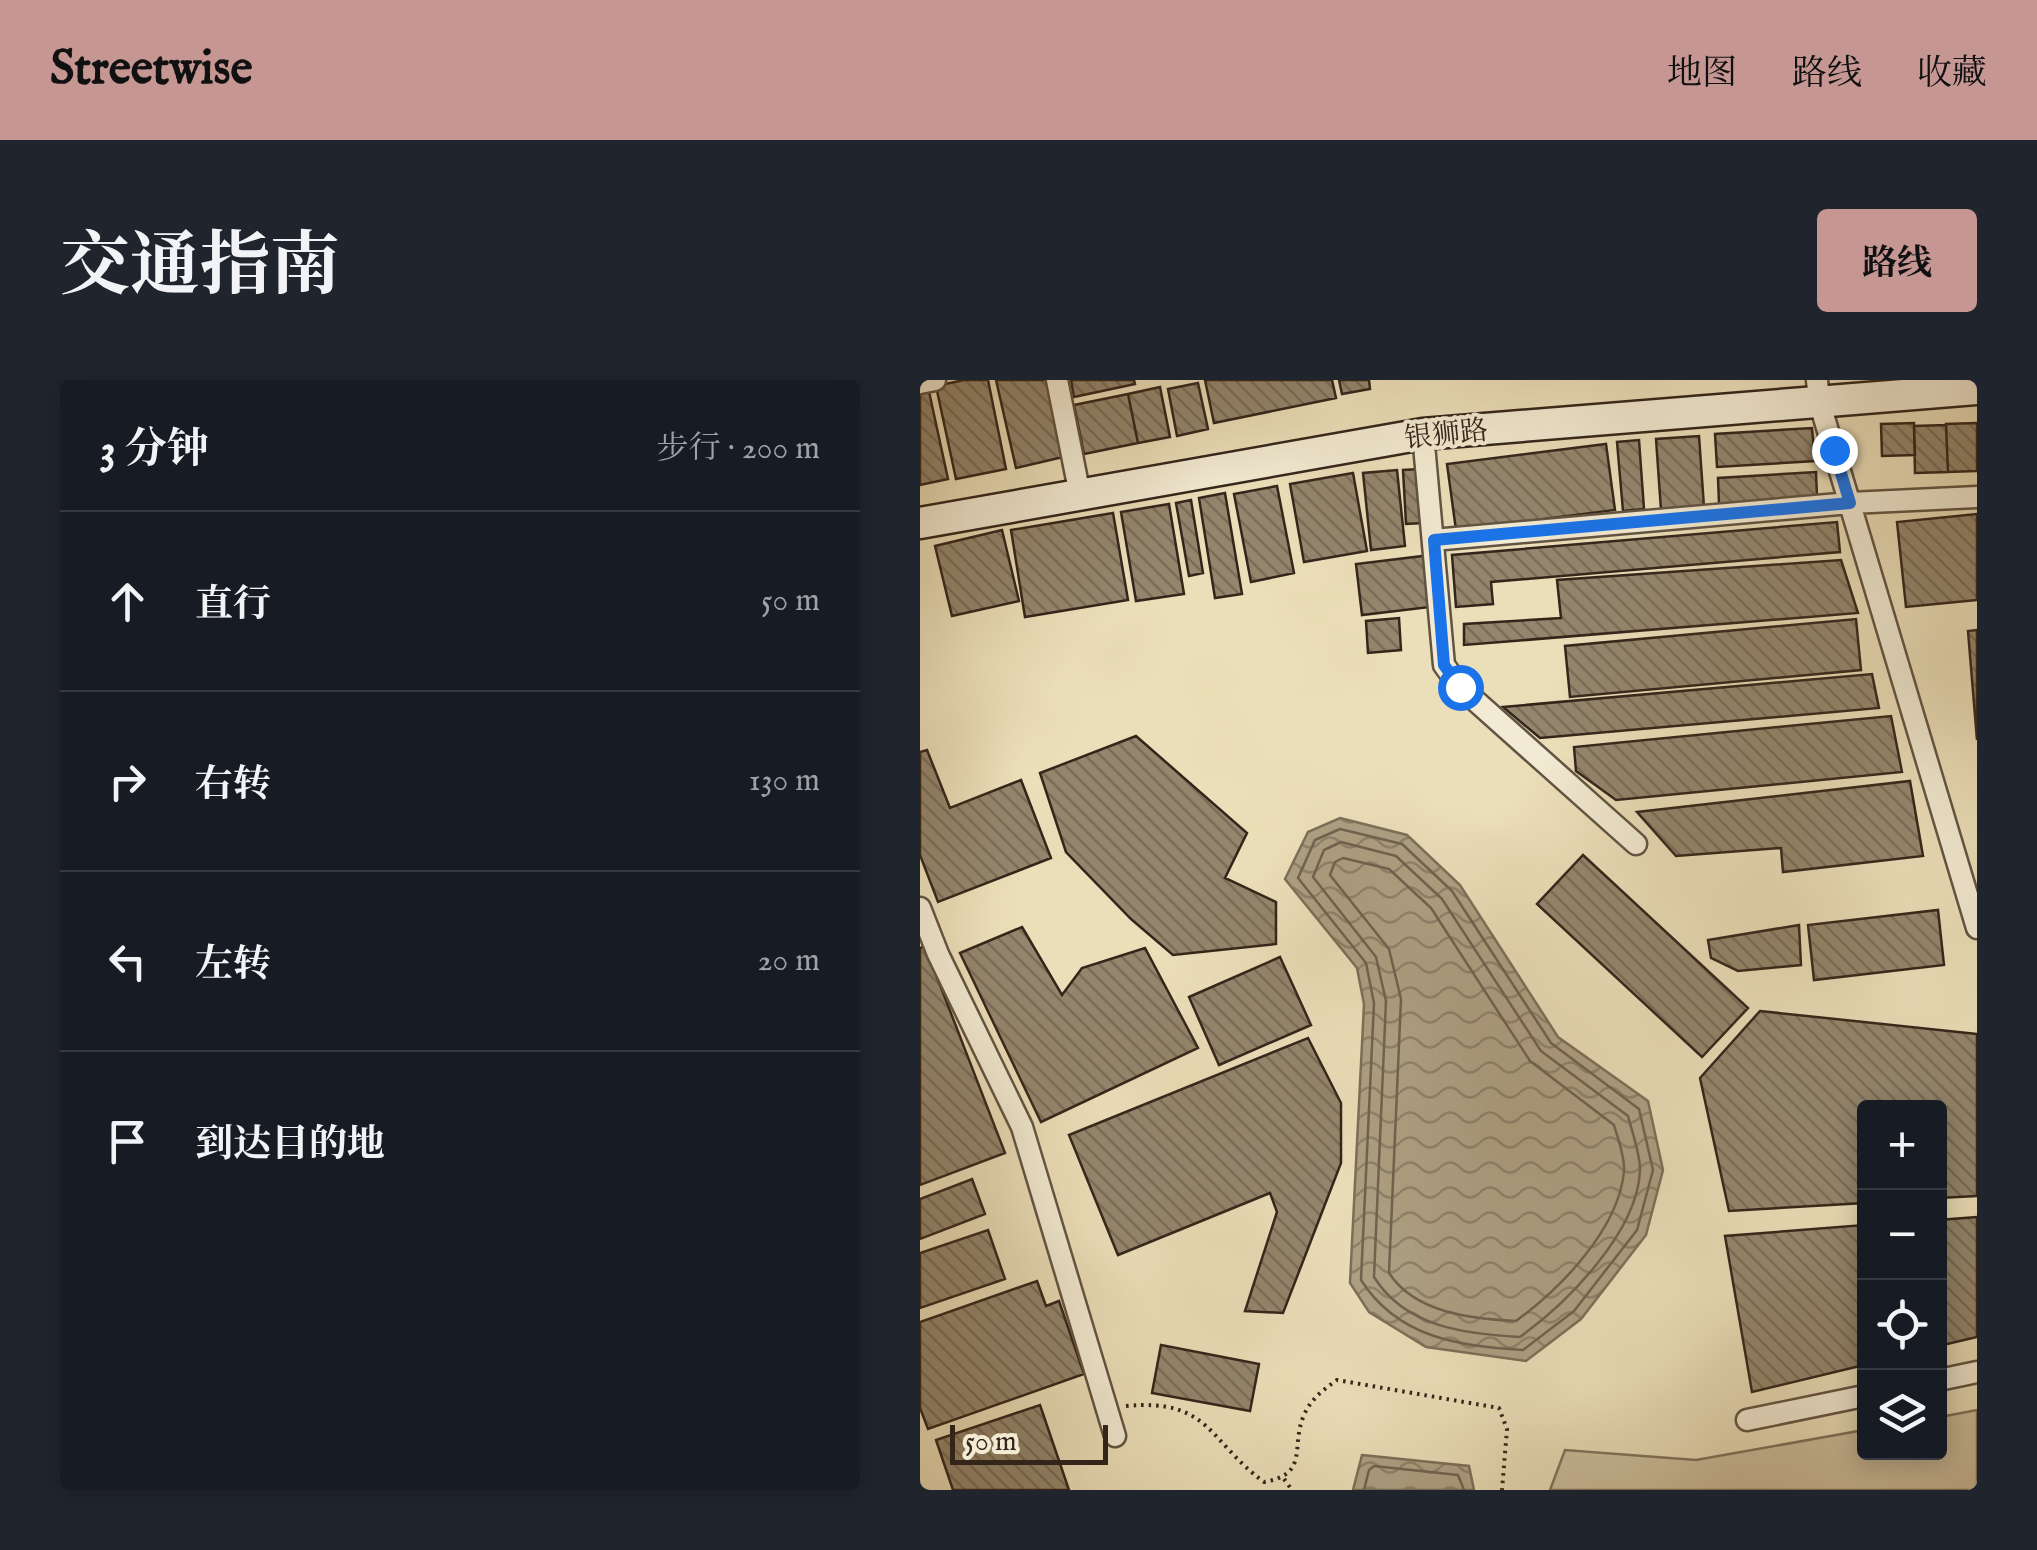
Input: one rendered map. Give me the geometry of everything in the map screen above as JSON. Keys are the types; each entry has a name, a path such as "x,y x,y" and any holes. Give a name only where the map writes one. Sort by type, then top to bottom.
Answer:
{"main road":[{"name":"银狮路","path":"920,523 1422,434 1818,391 1977,389"}],"street":[{"path":"920,383 934,380"},
{"path":"1057,380 1080,494"},
{"path":"1818,391 1977,928"},
{"path":"1422,434 1444,665 1460,687 1636,844"},
{"path":"1434,540 1850,503 1977,497"},
{"path":"920,908 938,954 1022,1127 1115,1436"},
{"path":"1947,1378 1977,1372"},
{"path":"1747,1420 1857,1397"}],"path":[{"path":"1107,1408 1154,1404 1190,1412 1218,1437 1241,1466 1264,1482 1284,1479 1294,1468 1303,1417 1315,1396 1337,1380 1499,1408 1507,1429 1502,1490"},
{"path":"1284,1479 1292,1490"}],"shaded area":[{"path":"1977,1410 1977,1490 1550,1490 1565,1450 1696,1460 1857,1431 1857,1460 1947,1460 1947,1416"}],"water":[{"path":"1340,818 1407,835 1460,885 1558,1037 1648,1101 1663,1170 1646,1235 1581,1319 1526,1361 1426,1347 1369,1312 1350,1283 1364,1004 1357,968 1285,879 1308,832"},
{"path":"1362,1455 1469,1466 1474,1490 1353,1490"}],"building":[{"path":"988,380 1006,469 956,479 936,386"},
{"path":"996,380 1046,380 1063,457 1016,468"},
{"path":"1071,380 1134,380 1135,384 1074,397"},
{"path":"1205,380 1332,380 1336,398 1214,423"},
{"path":"1339,380 1369,380 1370,389 1342,394"},
{"path":"1198,383 1208,429 1177,436 1168,389"},
{"path":"928,387 948,479 920,485 920,389"},
{"path":"1160,387 1170,437 1138,443 1128,394"},
{"path":"1128,394 1138,443 1084,454 1074,405"},
{"path":"1914,423 1915,455 1882,456 1881,424"},
{"path":"1977,423 1977,471 1948,472 1946,424"},
{"path":"1946,425 1948,472 1915,473 1914,426"},
{"path":"1812,428 1815,461 1717,467 1715,434"},
{"path":"1699,436 1704,507 1661,510 1656,439"},
{"path":"1639,440 1644,509 1623,511 1617,442"},
{"path":"1606,444 1615,510 1456,530 1447,464"},
{"path":"1420,469 1423,523 1406,524 1403,470"},
{"path":"1397,470 1405,546 1371,550 1363,473"},
{"path":"1816,472 1817,497 1719,504 1718,478"},
{"path":"1353,473 1367,551 1304,562 1290,484"},
{"path":"1277,486 1294,573 1251,582 1234,494"},
{"path":"1225,493 1242,594 1215,598 1199,498"},
{"path":"1191,500 1203,573 1189,576 1176,503"},
{"path":"1169,504 1184,594 1136,601 1121,512"},
{"path":"1113,513 1128,600 1025,617 1011,530"},
{"path":"1977,514 1977,600 1906,607 1897,522"},
{"path":"1837,522 1840,552 1491,582 1493,604 1456,607 1452,555"},
{"path":"1002,530 1019,601 952,616 935,546"},
{"path":"1423,556 1430,607 1362,615 1356,564"},
{"path":"1841,560 1858,613 1464,645 1464,624 1561,618 1557,580"},
{"path":"1399,618 1401,650 1368,653 1366,621"},
{"path":"1856,619 1861,670 1570,697 1565,646"},
{"path":"1977,630 1977,740 1968,631"},
{"path":"1872,674 1879,708 1540,738 1503,707"},
{"path":"1891,716 1902,772 1616,800 1576,771 1574,747"},
{"path":"1136,736 1247,833 1225,878 1276,902 1276,944 1173,955 1131,919 1066,852 1040,773"},
{"path":"927,750 950,808 1021,780 1051,858 938,902 920,855 920,752"},
{"path":"1910,781 1923,856 1783,872 1781,848 1676,856 1637,812"},
{"path":"1583,855 1748,1008 1702,1057 1537,904"},
{"path":"1938,910 1944,965 1814,980 1808,925"},
{"path":"1799,925 1801,965 1738,971 1711,958 1708,940"},
{"path":"1022,927 1062,995 1082,968 1145,948 1198,1048 1041,1122 960,953"},
{"path":"925,946 1005,1153 920,1185 920,948"},
{"path":"1280,957 1311,1025 1219,1065 1189,997"},
{"path":"1760,1011 1977,1034 1977,1196 1947,1198 1947,1100 1857,1100 1857,1203 1729,1211 1700,1078"},
{"path":"1308,1038 1341,1103 1341,1163 1283,1313 1245,1311 1277,1212 1270,1193 1118,1255 1069,1135"},
{"path":"972,1179 985,1214 920,1239 920,1199"},
{"path":"1977,1217 1977,1337 1947,1344 1947,1280 1947,1219"},
{"path":"1857,1226 1857,1367 1752,1392 1725,1236"},
{"path":"988,1230 1005,1279 920,1308 920,1253"},
{"path":"1037,1281 1046,1306 1059,1301 1084,1374 928,1429 920,1408 920,1322"},
{"path":"1161,1345 1259,1364 1250,1411 1152,1393"},
{"path":"1040,1405 1069,1490 953,1490 936,1440"}],"route":[{"path":"1460,687 1444,665 1434,540 1850,503 1834,450"}]}
